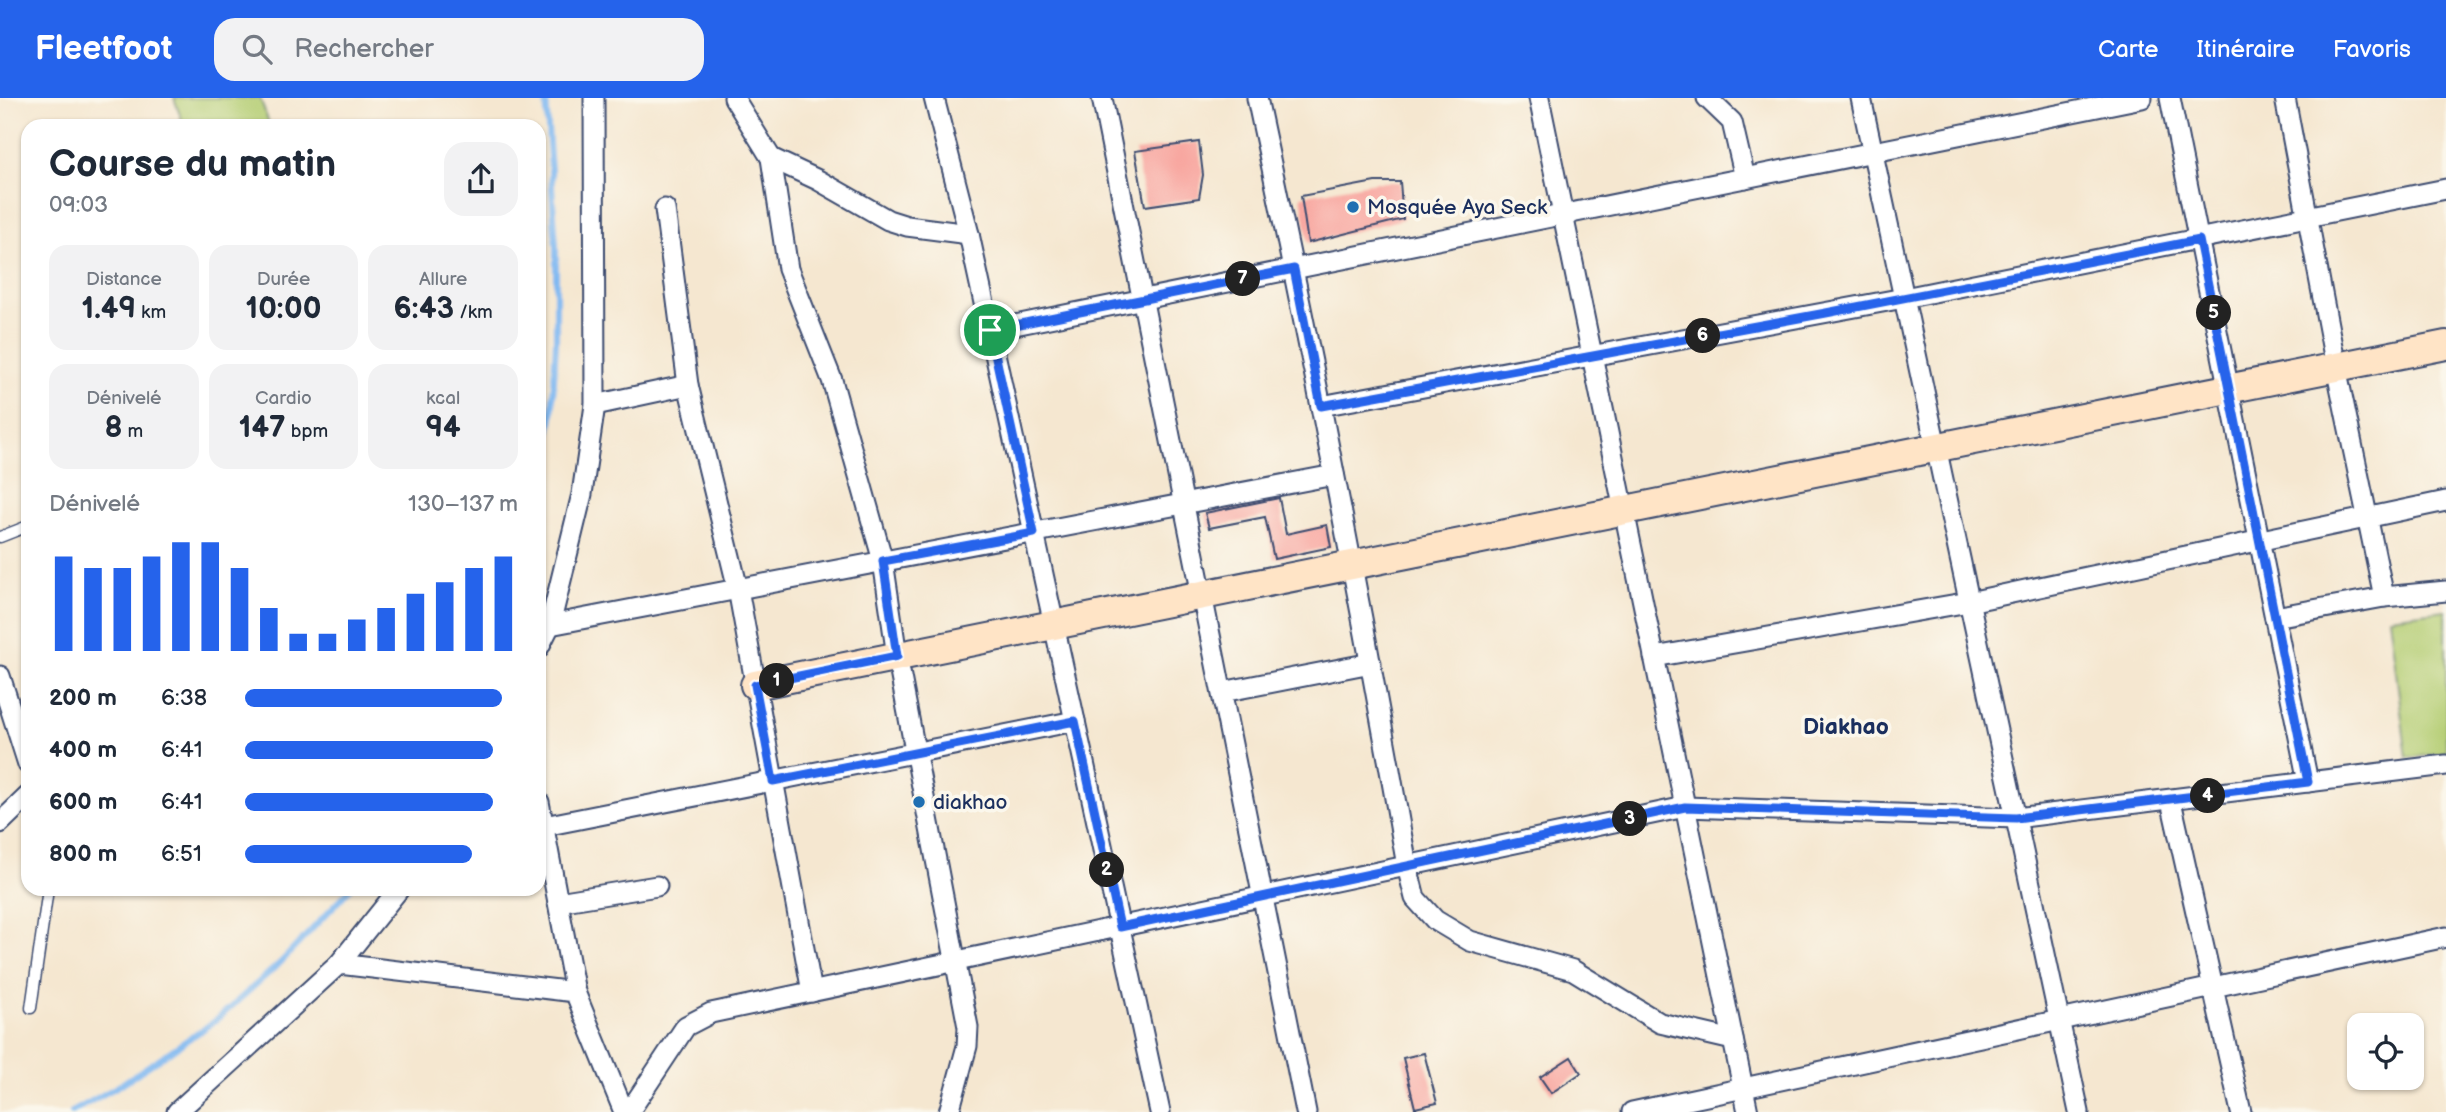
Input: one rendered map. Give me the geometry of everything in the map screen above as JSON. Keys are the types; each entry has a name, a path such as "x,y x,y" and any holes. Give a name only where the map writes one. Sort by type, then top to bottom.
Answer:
{"street":[{"path":"546,633 582,494 595,405 594,98"},
{"path":"734,98 771,158 788,269 832,380 883,561 897,656 968,1027 967,1046 949,1112"},
{"path":"934,98 969,234 1160,1112"},
{"path":"1102,98 1306,1112"},
{"path":"1258,98 1321,406 1415,898 1436,920 1470,941 1573,970 1660,1023 1733,1040"},
{"path":"1539,98 1748,1112"},
{"path":"1707,98 1732,122 1745,178"},
{"path":"1861,98 2079,1112"},
{"path":"990,330 2142,98"},
{"path":"2170,98 2308,782"},
{"path":"2285,98 2336,367 2384,597"},
{"path":"771,158 818,180 888,220 907,226 969,234"},
{"path":"1321,406 1904,298 2446,189"},
{"path":"664,209 688,385 738,589 812,992"},
{"path":"755,685 2446,345"},
{"path":"595,405 688,385"},
{"path":"550,625 1334,475"},
{"path":"1654,657 1969,601 2446,501"},
{"path":"2275,617 2384,597 2446,591"},
{"path":"1222,692 1371,663"},
{"path":"0,676 21,742"},
{"path":"546,825 1075,721"},
{"path":"626,1112 686,1026 711,1013 1685,807 2016,818 2446,765"},
{"path":"2171,800 2241,1112"},
{"path":"0,822 21,802"},
{"path":"546,845 575,992 592,1039 626,1112"},
{"path":"558,902 657,886"},
{"path":"177,1112 339,964 393,896"},
{"path":"1632,1112 2446,937"},
{"path":"339,964 575,992"}],"lane":[{"path":"0,537 21,529"},
{"path":"31,1008 47,896"}],"green space":[{"path":"174,98 260,98 268,119 182,119"},
{"path":"2446,610 2446,753 2407,758 2389,617"}],"building":[{"path":"1199,142 1203,175 1199,198 1145,206 1135,151"},
{"name":"Mosquée Aya Seck","path":"1375,182 1400,182 1403,219 1308,243 1301,196"},
{"path":"1279,498 1286,534 1327,525 1331,547 1274,559 1265,517 1209,528 1205,513"},
{"path":"1424,1053 1437,1103 1415,1108 1403,1058"},
{"path":"1571,1057 1581,1073 1551,1093 1540,1077"}],"waterway":[{"path":"546,98 556,246 556,342 552,416 546,448"},
{"path":"72,1112 120,1085 214,1022 281,962 343,896"}],"place":[{"name":"Mosquée Aya Seck","path":"1353,207"},
{"name":"diakhao","path":"919,802"}],"district":[{"name":"Diakhao","path":"1846,726"}],"route":[{"path":"2199,240 2308,782 2016,818 1685,807 1120,927 1075,721 773,781 755,685 897,656 883,561 1034,533 990,330 1294,269 1321,406 1826,313 2199,240"}]}
